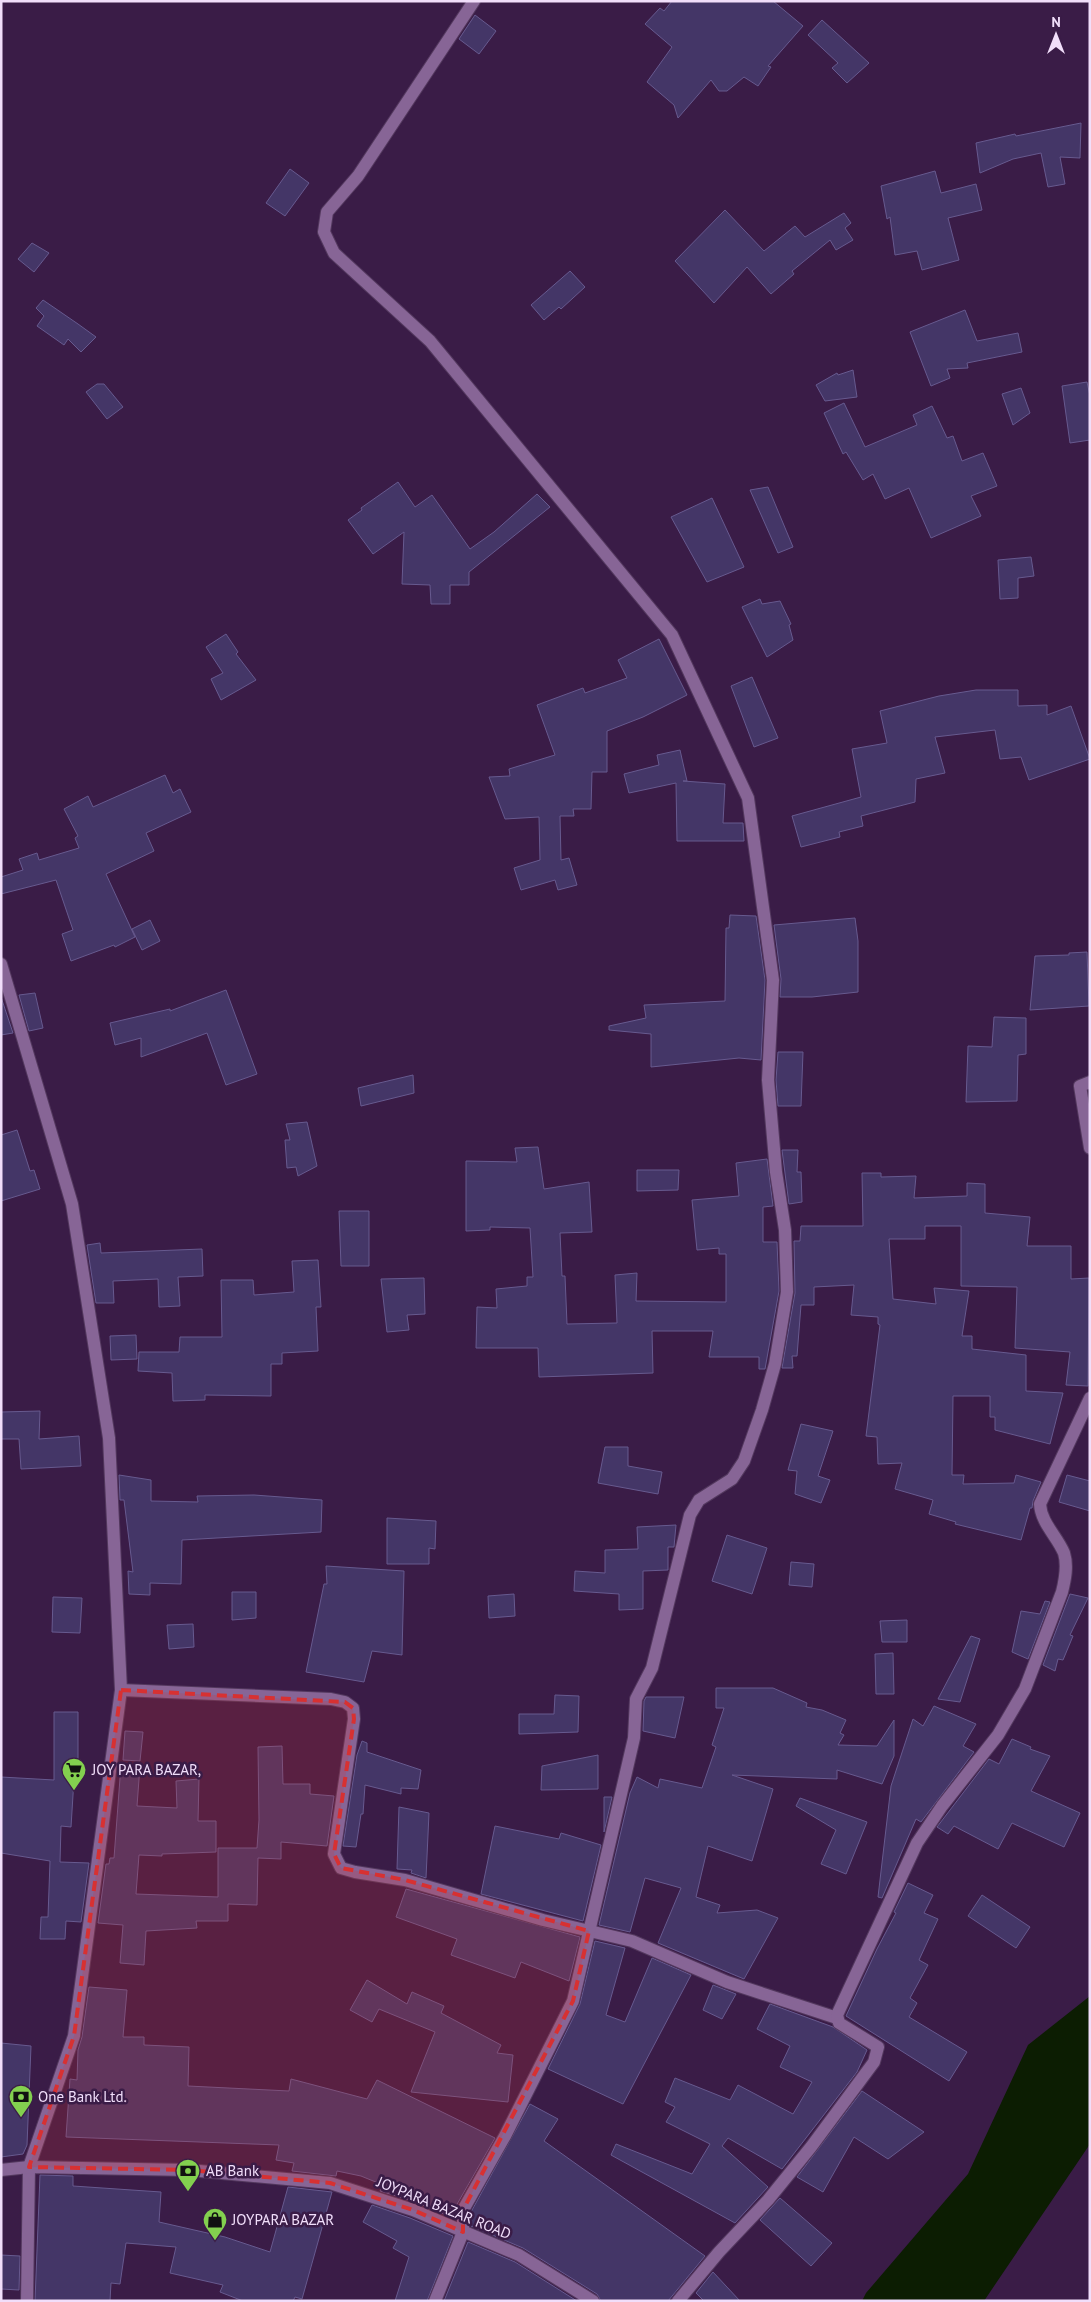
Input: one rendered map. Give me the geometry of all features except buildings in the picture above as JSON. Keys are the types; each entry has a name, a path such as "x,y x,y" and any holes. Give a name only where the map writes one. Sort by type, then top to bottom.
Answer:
{"street":[{"path":"436,2301 463,2232 463,2210 505,2136 573,2001 634,1738 636,1699 652,1668 690,1515 699,1500 732,1479 744,1461 762,1410 775,1364 787,1292 786,1230 776,1172 768,1080 772,980 748,798 672,635 430,341 334,253 324,232 327,212 358,176 474,1"},
{"path":"1,964 72,1204 109,1438 121,1690 74,2036 29,2167 27,2301"},
{"path":"1090,1082 1080,1086 1090,1148"},
{"path":"837,2018 917,1843 942,1806 998,1735 1025,1688 1062,1592 1066,1576 1064,1554 1043,1518 1040,1504 1090,1398"},
{"path":"121,1690 331,1699 345,1702 353,1708 354,1718 334,1854 341,1868 406,1880 543,1920 632,1941 726,1982 837,2018 839,2022 875,2044 879,2051 874,2062 811,2147 768,2200 719,2252 678,2301"},
{"name":"JOYPARA BAZAR ROAD","path":"1,2170 29,2167 189,2170 330,2183 413,2210 520,2256 593,2301"}],"highlighted area":[{"path":"121,1690 345,1702 353,1708 354,1719 334,1854 341,1868 405,1880 589,1931 573,2001 463,2210 463,2232 413,2210 330,2183 189,2170 29,2167 74,2036"}],"shaded area":[{"path":"1090,1996 1090,2144 984,2301 862,2301 866,2293 968,2174 1028,2045"}],"place":[{"name":"JOY PARA BAZAR,","path":"74,1791"},
{"name":"One Bank Ltd.","path":"21,2118"},
{"name":"AB Bank","path":"188,2192"},
{"name":"JOYPARA BAZAR","path":"215,2241"}]}
